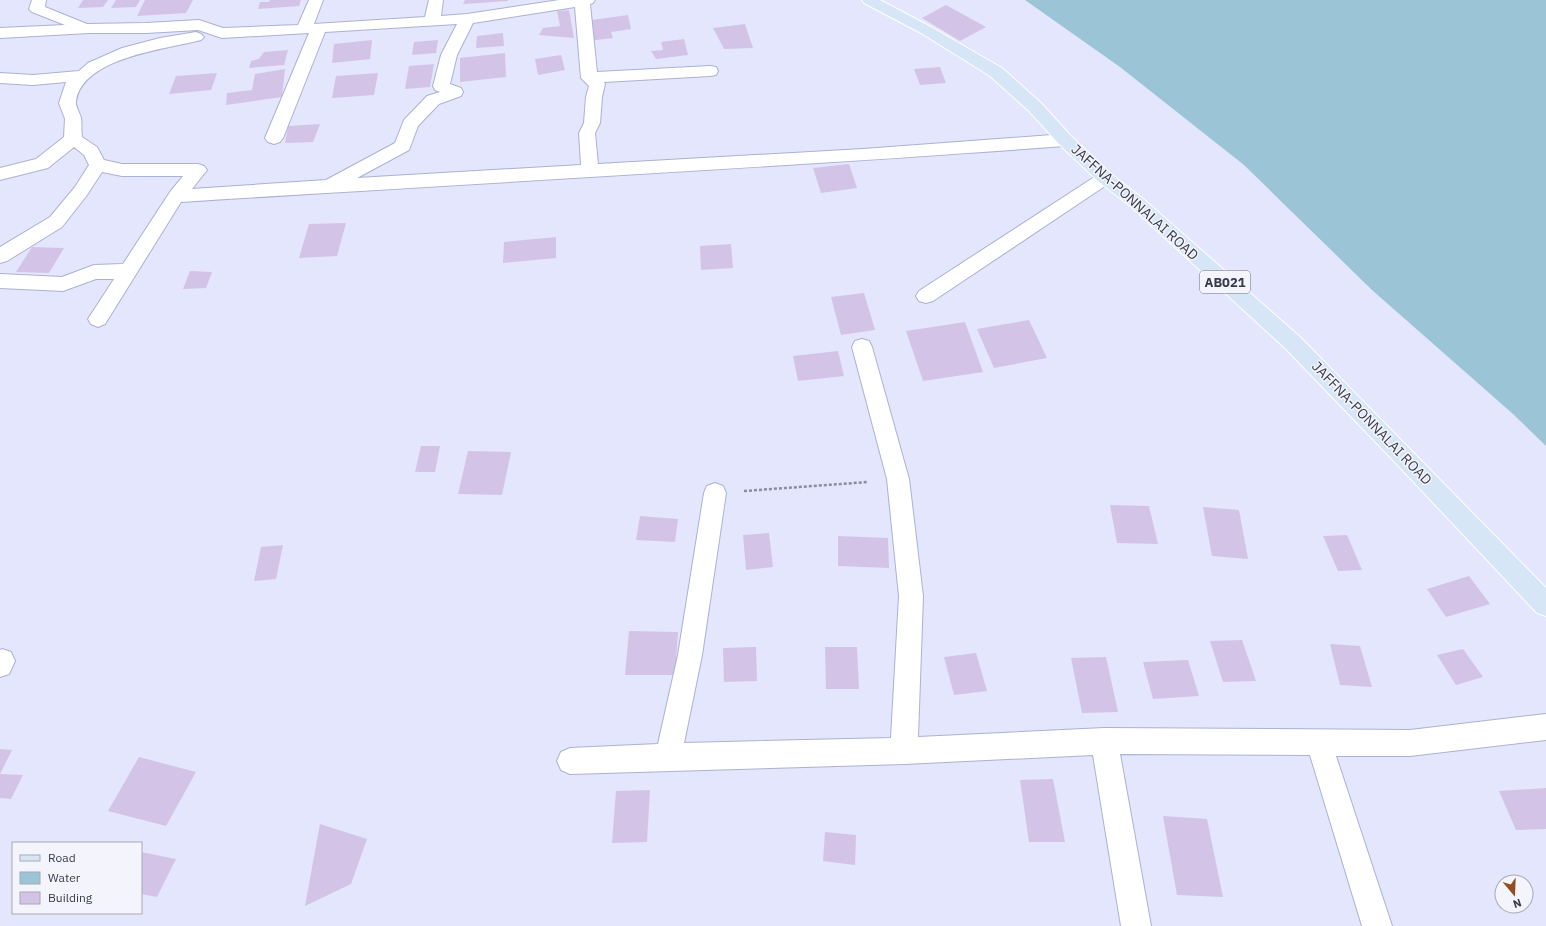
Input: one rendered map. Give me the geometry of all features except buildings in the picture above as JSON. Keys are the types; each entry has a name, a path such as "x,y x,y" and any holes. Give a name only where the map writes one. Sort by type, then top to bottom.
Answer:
{"main road":[{"name":"JAFFNA-PONNALAI ROAD","path":"869,0 926,30 996,72 1035,107 1065,140 1105,178 1135,201 1293,343 1400,452 1546,605"}],"street":[{"path":"39,0 37,9 89,28"},
{"path":"274,138 311,29 316,0"},
{"path":"432,22 436,0"},
{"path":"73,139 73,119 67,103 72,85 94,67 128,52 160,43 222,33 467,19 584,0 589,78 597,84 594,97 592,123 587,134 590,170"},
{"path":"326,187 403,146 410,124 433,100 455,92 441,86 449,55 467,19"},
{"path":"0,33 89,28 199,26 222,33"},
{"path":"589,78 710,71"},
{"path":"0,78 33,80 82,76"},
{"path":"73,139 91,151 98,165"},
{"path":"0,174 42,164 73,139"},
{"path":"176,196 590,170 863,155 1065,140"},
{"path":"98,165 122,170 198,170 176,196 98,319"},
{"path":"0,256 56,222 81,191 98,165"},
{"path":"926,296 1105,178"},
{"path":"0,281 62,284 94,272 128,271"},
{"path":"862,347 898,479 911,596 904,751"},
{"path":"668,757 690,655 715,493"},
{"path":"570,761 904,751 1104,741 1410,743 1546,727"},
{"path":"1104,741 1136,926"},
{"path":"1319,743 1377,926"}],"path":[{"path":"715,493 898,479"}],"water":[{"path":"1025,0 1546,0 1546,446 1513,414 1372,290 1244,165 1120,67"}]}
